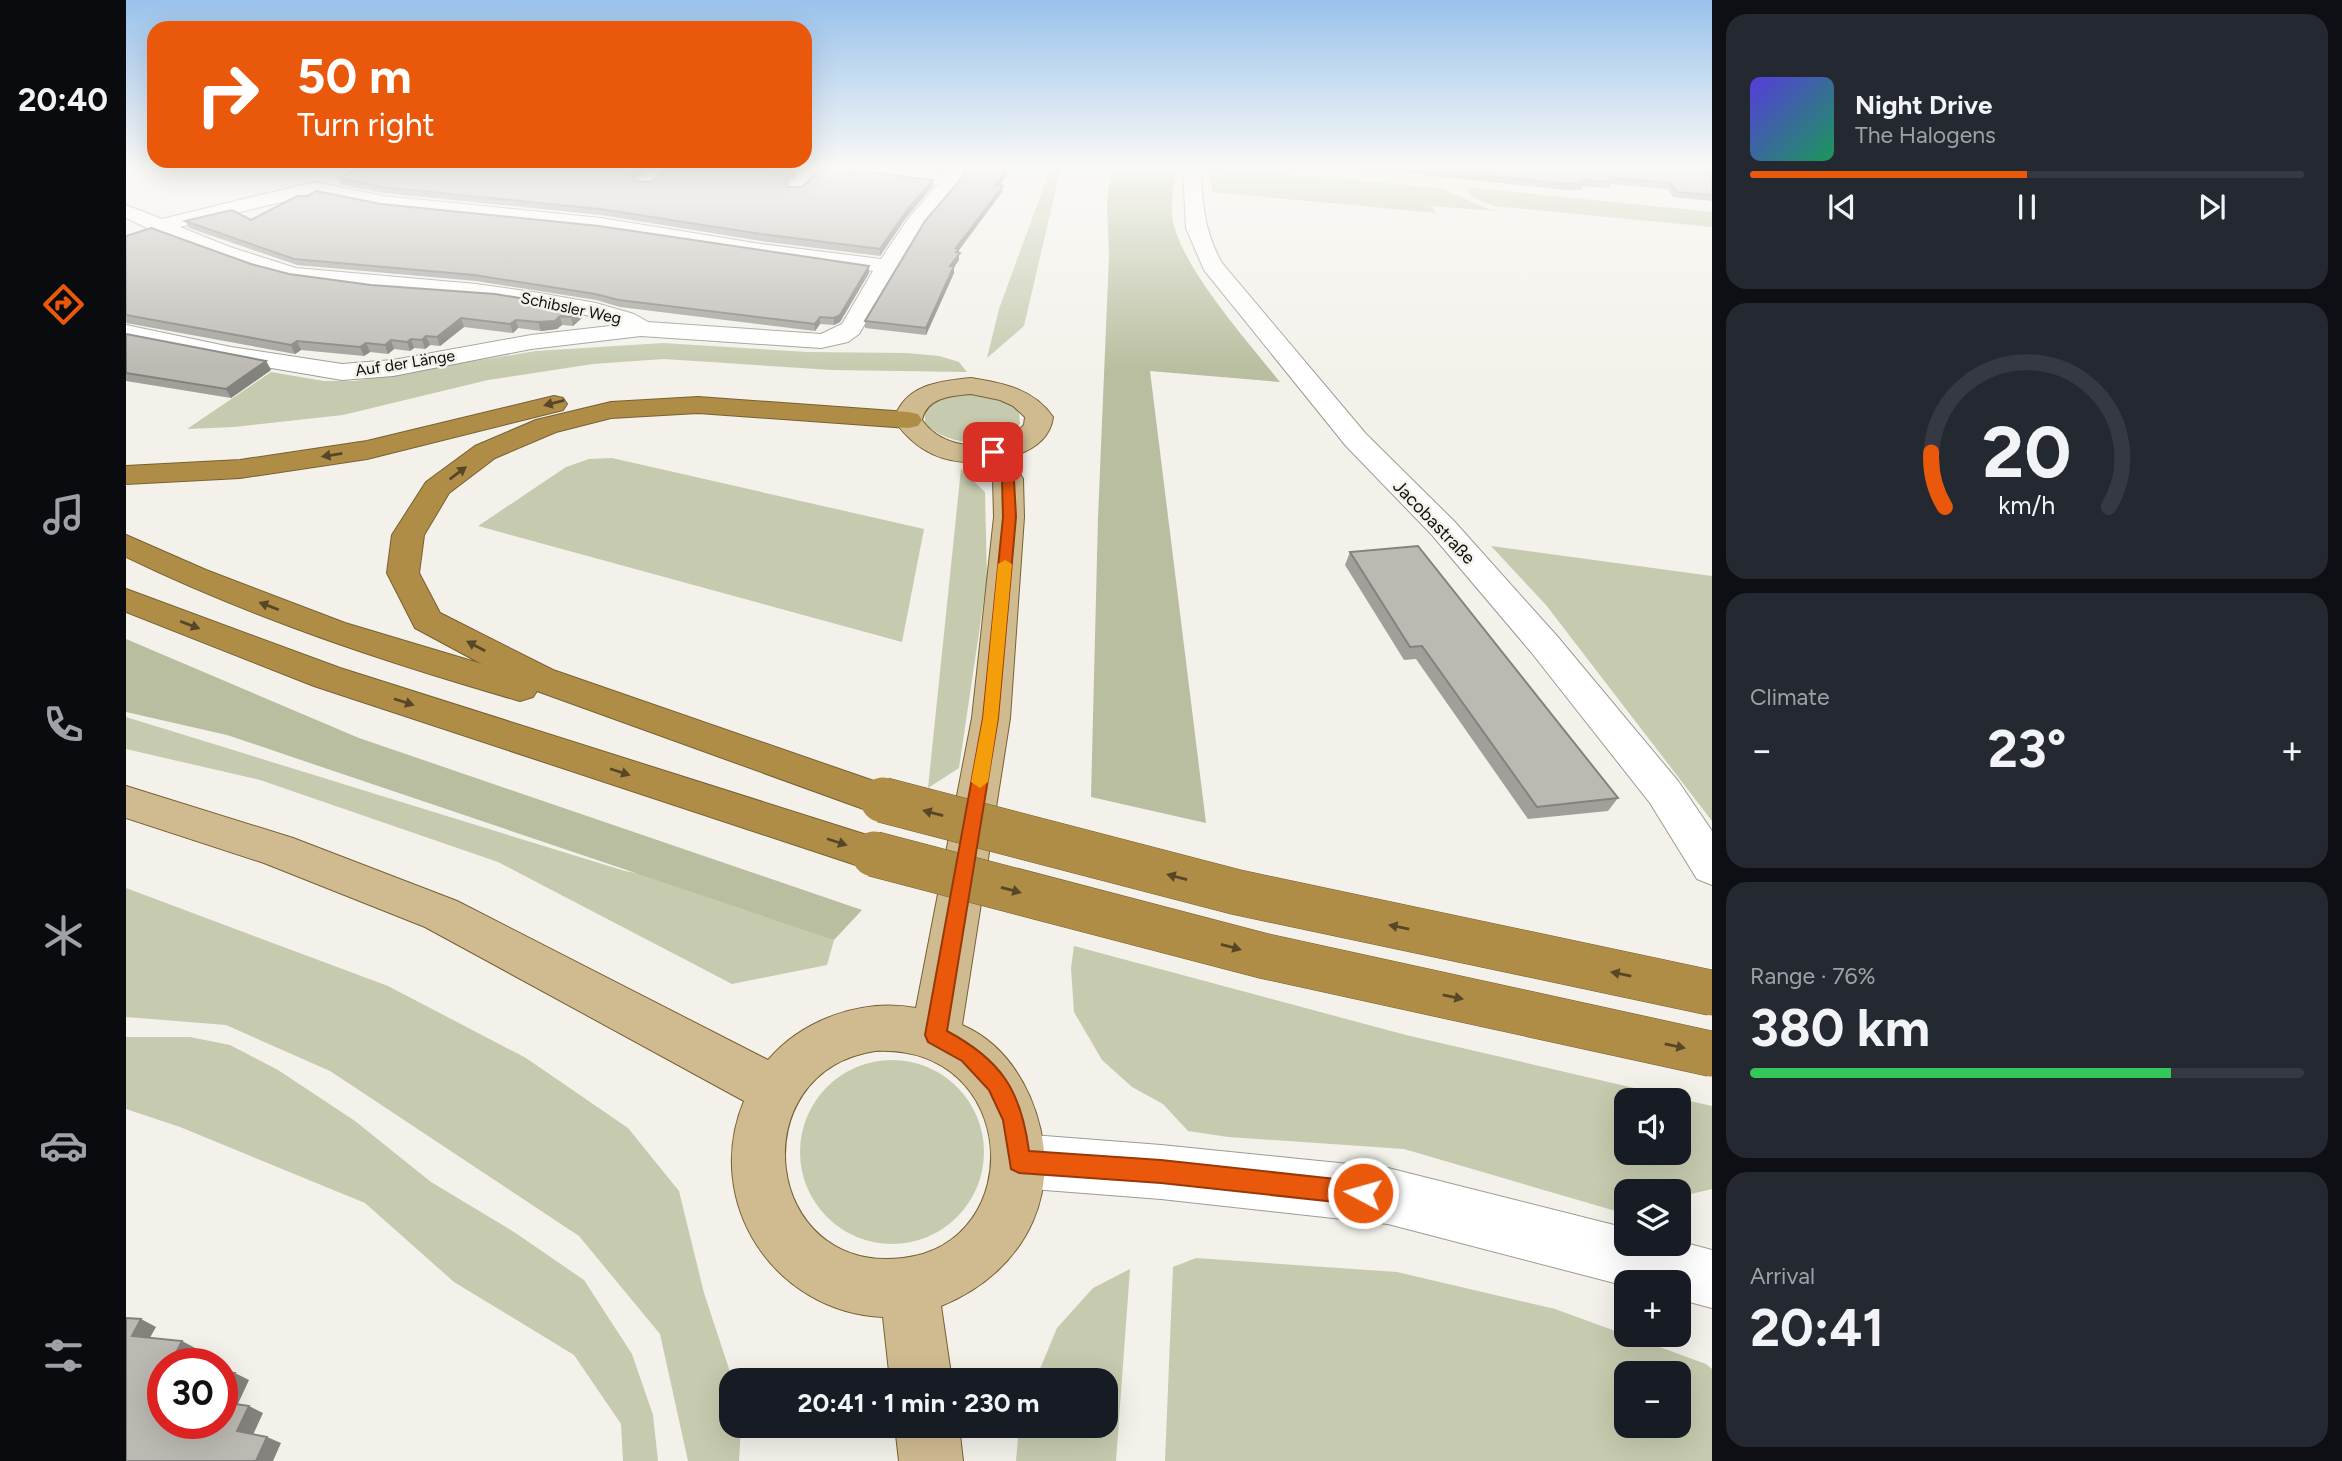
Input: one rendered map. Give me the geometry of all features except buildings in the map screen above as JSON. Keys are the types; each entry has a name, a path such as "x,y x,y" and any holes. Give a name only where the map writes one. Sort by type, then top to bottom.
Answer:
{"highway":[{"path":"126,475 240,469 366,450 576,398 626,391 698,389 911,412"},
{"path":"883,800 540,679 427,620 403,573 408,535 437,488 485,452 546,426 611,410 698,405 911,412"},
{"path":"126,545 194,577 333,631 883,800 1236,892 1712,993"},
{"path":"126,600 327,677 874,854 1264,956 1712,1054"}],"main road":[{"path":"971,386 994,388 1025,401 1034,410 1038,420 1035,430 1026,440 1012,447 993,452 969,453 936,445 913,431 911,412 938,391 971,386"},
{"path":"936,1035 992,705 1009,517 1008,480 993,452"},
{"path":"126,802 278,850 441,914 776,1091"},
{"path":"901,1027 936,1035 970,1054 996,1083 1014,1119 1019,1161 1010,1204 987,1242 952,1272 909,1288 864,1289 822,1274 789,1247 767,1210 757,1169 761,1128 776,1091 800,1062 830,1041 865,1029 901,1027"},
{"path":"909,1288 919,1368"},
{"path":"928,1438 931,1461"}],"street":[{"name":"Schibsler Weg","path":"186,235 222,252 294,274 476,291 539,300 588,308 626,319 643,330 807,341 839,337 851,329 907,235"},
{"path":"670,235 887,266"},
{"name":"Jacobastraße","path":"1197,235 1212,265 1356,440 1444,528 1544,644 1664,792 1712,866"},
{"name":"Auf der Länge","path":"126,332 218,352 342,372 379,370 531,342 643,330"},
{"path":"1019,1161 1161,1172 1388,1196 1712,1279"}],"green space":[{"path":"1026,235 1045,235 1024,326 987,358 999,309"},
{"path":"1108,235 1178,235 1200,279 1216,302 1280,382 1150,371 1206,823 1091,797 1098,518"},
{"path":"663,343 808,352 939,356 959,362 967,372 832,370 664,359 593,364 488,380 343,415 234,427 187,429 271,372 324,381 355,381 536,351"},
{"path":"965,392 1003,398 1019,410 1020,424 999,439 973,443 946,437 925,423 925,409 941,397"},
{"path":"612,458 924,529 902,642 478,526 566,467 589,459"},
{"path":"961,469 985,492 987,579 959,768 928,788"},
{"path":"1491,546 1712,576 1712,821 1546,605"},
{"path":"126,639 359,738 862,910 834,940 227,735 126,712"},
{"path":"126,717 625,871 702,885 834,940 827,965 732,984 498,862 260,780 126,749"},
{"path":"126,888 388,986 526,1058 628,1128 679,1191 704,1293 729,1368 719,1368 719,1438 740,1438 739,1461 688,1461 660,1334 579,1236 330,1071 226,1025 126,1017"},
{"path":"1074,946 1406,1035 1634,1088 1614,1088 1614,1165 1691,1165 1691,1101 1712,1106 1712,1189 1691,1194 1691,1179 1614,1179 1614,1210 1404,1149 1228,1137 1188,1131 1163,1104 1132,1087 1102,1060 1074,1012 1071,968"},
{"path":"126,1037 190,1037 230,1045 278,1070 355,1121 431,1182 514,1232 584,1280 632,1354 653,1415 658,1461 623,1461 621,1424 574,1355 454,1282 365,1203 180,1127 126,1109"},
{"path":"892,1060 927,1067 943,1075 957,1087 969,1101 977,1117 984,1152 977,1187 969,1203 957,1217 943,1229 927,1237 892,1244 857,1237 841,1229 827,1217 815,1203 807,1187 800,1152 807,1117 815,1101 827,1087 841,1075 857,1067"},
{"path":"1196,1258 1397,1272 1555,1309 1614,1330 1614,1347 1659,1347 1706,1364 1712,1369 1712,1461 1165,1461 1173,1267"},
{"path":"1130,1269 1118,1434 1118,1368 1040,1368 1057,1328 1093,1288"},
{"path":"1018,1438 1118,1438 1116,1461 1016,1461"}],"slow traffic":[{"path":"980,782 990,718 1005,564"}],"route":[{"path":"993,452 1008,480 1009,517 990,718 936,1035 970,1054 996,1083 1014,1119 1019,1161 1161,1172 1363,1193"}]}
